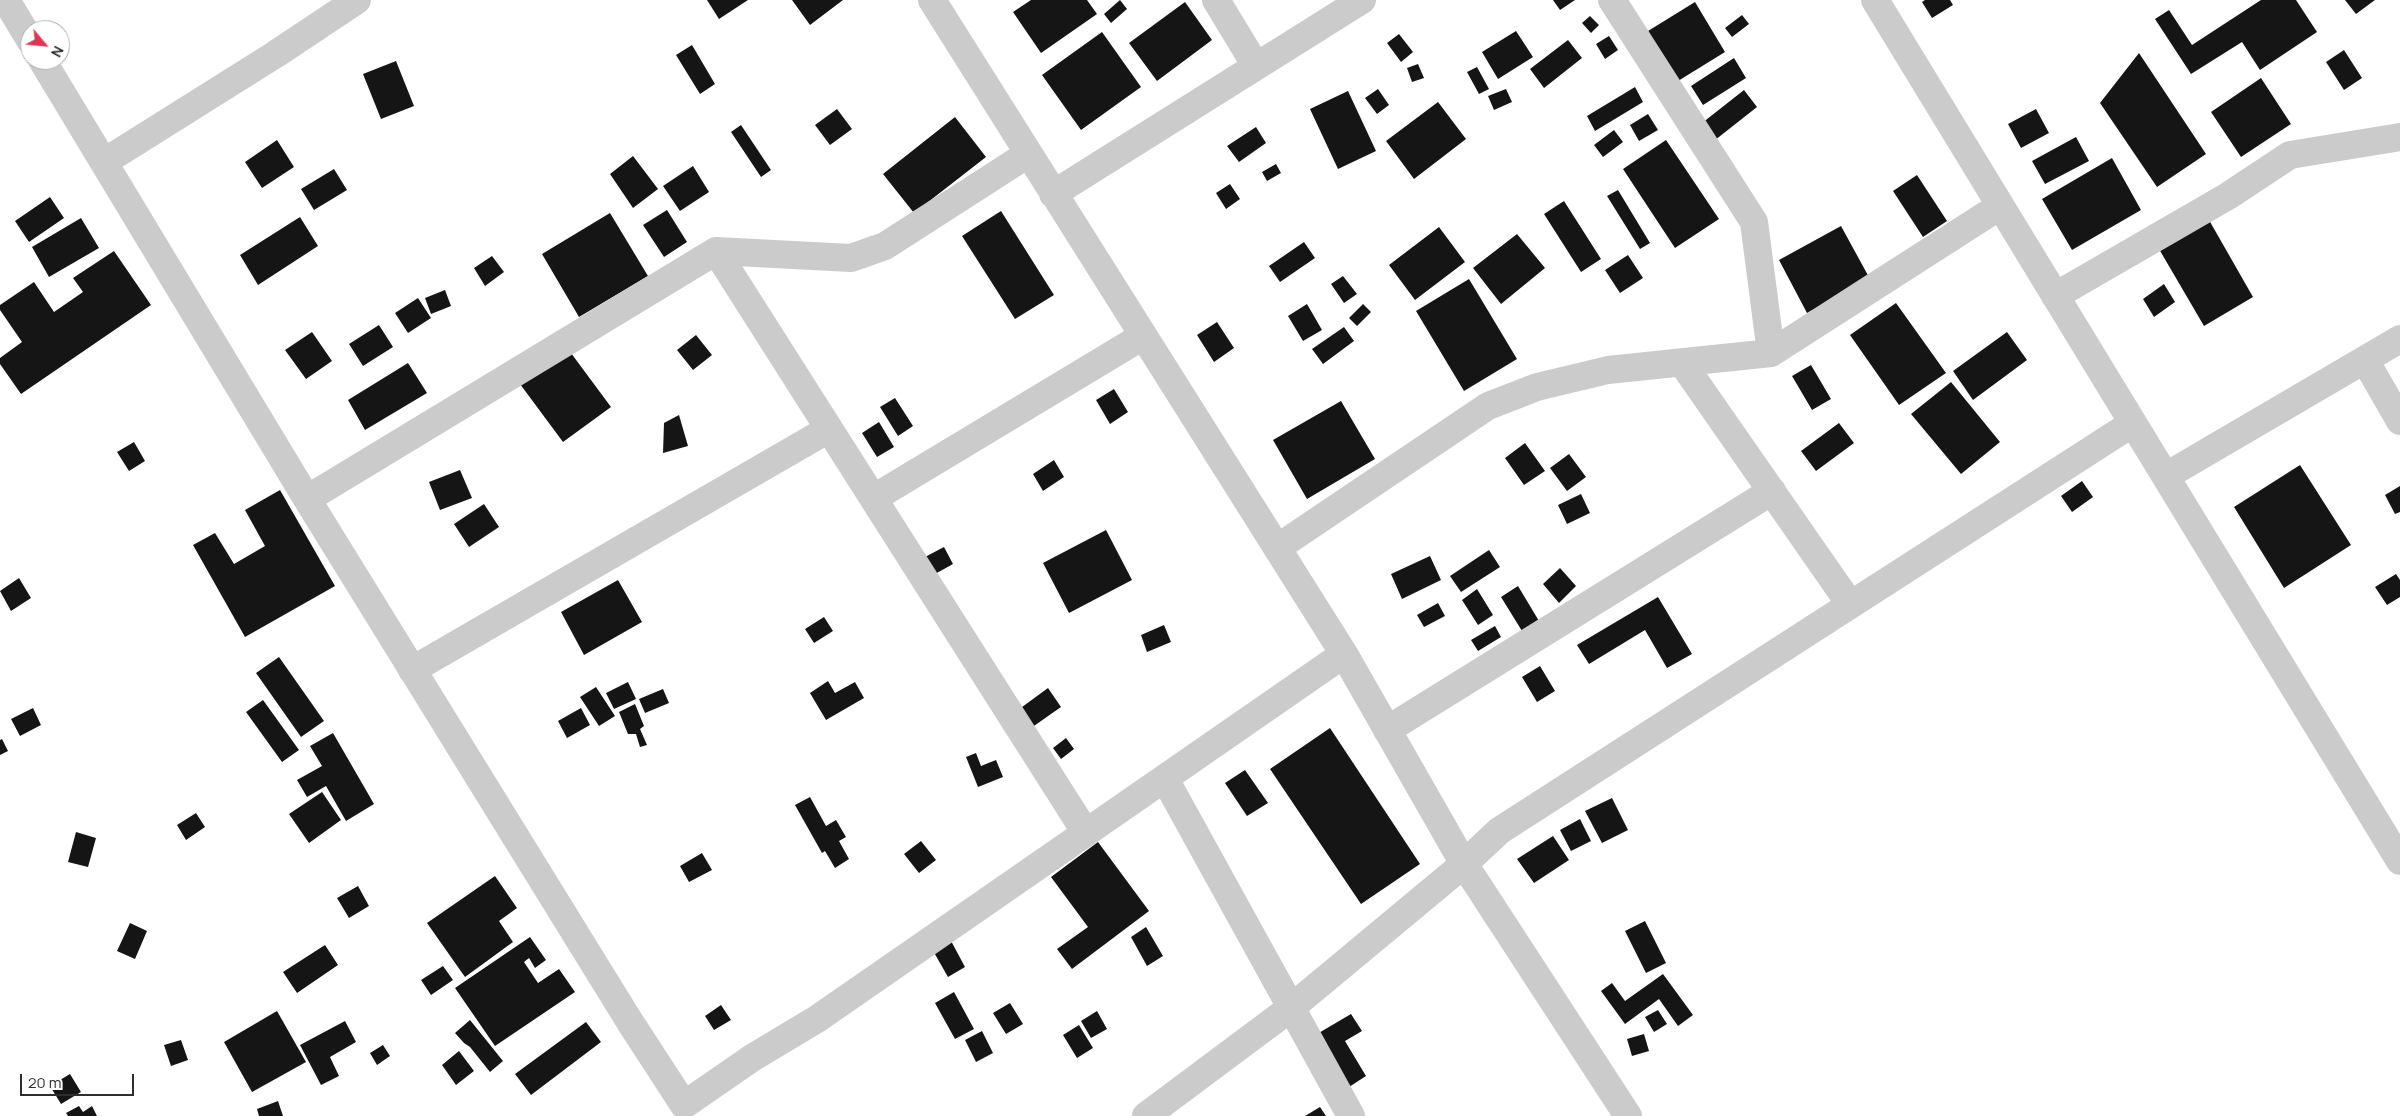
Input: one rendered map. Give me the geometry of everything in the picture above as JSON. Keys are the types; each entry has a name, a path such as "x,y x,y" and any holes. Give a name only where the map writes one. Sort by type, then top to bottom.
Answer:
{"street":[{"path":"6,0 20,23"},
{"path":"104,162 276,54 357,0"},
{"path":"932,0 1344,654 1464,864 1628,1116"},
{"path":"1216,0 1256,66"},
{"path":"1053,194 1362,0"},
{"path":"1612,0 1754,222 1771,353"},
{"path":"1875,0 2400,861"},
{"path":"48,70 412,670 624,1013 688,1110 752,1058 817,1019 1344,654"},
{"path":"2056,296 2228,196 2290,155 2400,137"},
{"path":"307,499 716,251 851,258 885,246 1028,154"},
{"path":"1277,548 1488,406 1537,387 1608,370 1683,364 1771,353 2000,206"},
{"path":"716,251 1086,833"},
{"path":"874,498 1143,336"},
{"path":"2166,476 2400,339"},
{"path":"2365,360 2400,421"},
{"path":"1683,364 1850,604"},
{"path":"1146,1116 1292,1007 1464,864 1499,831 2133,423"},
{"path":"412,670 829,429"},
{"path":"1387,730 1772,491"},
{"path":"1165,779 1351,1116"}],"building":[{"path":"707,0 748,0 719,19"},
{"path":"792,0 843,0 810,25"},
{"path":"1031,0 1087,0 1097,14 1041,53 1013,12"},
{"path":"1120,0 1127,9 1111,23 1104,14"},
{"path":"1553,0 1575,0 1560,10"},
{"path":"1925,0 1950,0 1953,5 1932,18 1922,2"},
{"path":"2261,0 2296,0 2317,32 2260,70 2242,42 2191,74 2155,19 2169,10 2192,45"},
{"path":"2345,0 2375,0 2356,14"},
{"path":"1185,2 1212,40 1157,81 1129,43"},
{"path":"1695,2 1725,52 1678,81 1648,31"},
{"path":"1742,15 1749,24 1732,37 1725,28"},
{"path":"1590,16 1599,25 1591,33 1582,23"},
{"path":"1516,31 1533,57 1498,79 1482,52"},
{"path":"1102,32 1141,87 1081,130 1042,75"},
{"path":"1399,34 1413,52 1401,62 1387,43"},
{"path":"1609,36 1618,50 1605,59 1596,44"},
{"path":"1568,40 1582,58 1544,88 1530,69"},
{"path":"692,45 715,84 700,94 676,55"},
{"path":"2344,50 2362,78 2344,90 2326,62"},
{"path":"2139,53 2206,154 2157,187 2100,103"},
{"path":"1734,58 1746,78 1703,105 1691,86"},
{"path":"396,61 414,106 381,119 363,74"},
{"path":"1418,64 1424,78 1412,82 1407,68"},
{"path":"1477,67 1489,89 1479,94 1467,72"},
{"path":"2261,78 2291,124 2241,157 2211,112"},
{"path":"1635,87 1643,102 1595,131 1587,116"},
{"path":"1378,89 1389,105 1377,114 1365,98"},
{"path":"1506,89 1512,102 1494,110 1488,96"},
{"path":"1744,90 1757,107 1710,144 1697,127"},
{"path":"1348,91 1376,151 1338,169 1310,109"},
{"path":"1438,102 1466,139 1414,179 1386,141"},
{"path":"837,109 852,129 830,145 815,125"},
{"path":"2036,109 2049,133 2021,148 2008,124"},
{"path":"1648,114 1658,130 1639,141 1630,125"},
{"path":"955,117 986,157 914,213 883,174"},
{"path":"741,125 771,170 761,177 731,132"},
{"path":"1256,127 1266,143 1239,162 1227,146"},
{"path":"1614,130 1623,142 1603,157 1594,145"},
{"path":"2076,137 2089,161 2045,184 2032,161"},
{"path":"277,140 294,167 262,188 245,162"},
{"path":"1666,140 1719,219 1675,248 1623,169"},
{"path":"633,156 658,189 633,208 610,174"},
{"path":"2112,158 2141,210 2072,250 2042,199"},
{"path":"1276,164 1281,173 1267,181 1262,172"},
{"path":"693,166 709,192 680,211 663,186"},
{"path":"334,169 347,190 314,210 301,189"},
{"path":"1917,175 1947,221 1923,237 1893,191"},
{"path":"1230,184 1240,199 1226,209 1216,193"},
{"path":"1618,190 1650,243 1640,249 1607,196"},
{"path":"50,197 64,218 29,242 15,221"},
{"path":"1564,201 1601,259 1581,272 1544,214"},
{"path":"667,210 687,242 664,257 643,225"},
{"path":"1001,211 1054,295 1015,319 962,236"},
{"path":"610,213 648,276 579,317 542,254"},
{"path":"300,217 318,246 258,285 240,255"},
{"path":"81,218 99,248 49,277 32,247"},
{"path":"2209,220 2253,297 2204,326 2159,249"},
{"path":"1841,226 1870,279 1807,313 1779,260"},
{"path":"1439,227 1465,262 1415,300 1389,265"},
{"path":"1517,234 1545,268 1501,304 1473,268"},
{"path":"1304,242 1315,258 1280,282 1269,266"},
{"path":"114,251 151,305 21,394 0,364 0,358 22,342 0,310 0,305 34,282 54,312 83,292 73,278"},
{"path":"1628,255 1643,278 1620,293 1605,270"},
{"path":"492,256 504,272 485,286 474,268"},
{"path":"1343,276 1357,294 1344,303 1331,284"},
{"path":"1469,279 1517,359 1464,391 1416,311"},
{"path":"2164,284 2175,302 2154,317 2143,299"},
{"path":"445,290 451,306 431,314 425,298"},
{"path":"418,298 431,318 408,333 395,313"},
{"path":"1896,303 1946,373 1899,405 1850,335"},
{"path":"1307,304 1322,330 1303,341 1288,316"},
{"path":"1363,304 1371,312 1357,326 1349,318"},
{"path":"1217,322 1234,348 1214,362 1197,335"},
{"path":"379,325 393,347 363,366 349,344"},
{"path":"1344,327 1354,341 1323,364 1312,349"},
{"path":"312,332 332,361 306,379 285,350"},
{"path":"2007,332 2027,360 1973,400 1953,371"},
{"path":"696,335 712,355 693,370 677,350"},
{"path":"568,349 611,407 563,442 520,384"},
{"path":"408,363 427,393 365,430 348,400"},
{"path":"1811,365 1831,399 1812,410 1792,376"},
{"path":"1951,382 2000,442 1961,474 1911,414"},
{"path":"1114,389 1128,412 1110,424 1096,400"},
{"path":"895,398 913,426 898,436 880,407"},
{"path":"1341,401 1375,459 1307,499 1273,440"},
{"path":"679,415 688,446 663,453 664,423"},
{"path":"879,422 894,447 877,457 862,433"},
{"path":"1839,423 1854,443 1816,471 1801,451"},
{"path":"134,442 145,461 129,471 117,452"},
{"path":"1525,443 1545,471 1524,485 1505,458"},
{"path":"1569,454 1586,477 1567,491 1550,468"},
{"path":"1054,460 1064,477 1043,491 1033,474"},
{"path":"2300,465 2351,545 2284,588 2234,507"},
{"path":"460,470 472,498 440,510 429,482"},
{"path":"2082,481 2093,497 2072,512 2061,496"},
{"path":"2400,486 2400,512 2395,514 2385,495"},
{"path":"280,490 335,586 245,637 193,545 215,533 234,564 265,546 245,510"},
{"path":"1581,494 1590,513 1567,524 1558,505"},
{"path":"484,504 499,527 469,547 454,524"},
{"path":"1106,530 1132,580 1069,613 1043,563"},
{"path":"944,547 953,564 935,574 925,557"},
{"path":"1489,550 1500,567 1461,592 1450,576"},
{"path":"1430,556 1441,580 1402,599 1391,574"},
{"path":"1560,568 1576,586 1559,603 1543,584"},
{"path":"2396,574 2400,580 2400,597 2387,605 2375,587"},
{"path":"19,578 31,598 11,611 0,591"},
{"path":"618,580 642,622 584,655 561,612"},
{"path":"1518,586 1539,621 1522,631 1501,597"},
{"path":"1477,589 1493,615 1478,625 1462,600"},
{"path":"1658,597 1692,654 1667,668 1645,630 1589,664 1577,645"},
{"path":"1438,603 1445,616 1424,627 1417,615"},
{"path":"824,617 833,631 814,643 805,629"},
{"path":"1164,625 1171,642 1147,652 1141,635"},
{"path":"1495,626 1501,637 1478,651 1471,640"},
{"path":"279,657 324,721 301,737 256,673"},
{"path":"1540,666 1555,691 1537,702 1522,677"},
{"path":"828,681 835,693 855,682 864,698 826,720 810,693"},
{"path":"628,682 636,699 614,709 606,693"},
{"path":"596,687 615,716 599,726 580,697"},
{"path":"1048,688 1061,707 1031,728 1018,710"},
{"path":"663,689 669,703 645,713 639,699"},
{"path":"263,700 299,750 282,762 246,712"},
{"path":"635,704 644,726 640,729 647,745 640,747 636,734 628,734 619,712"},
{"path":"33,708 41,725 20,736 11,719"},
{"path":"581,708 590,725 567,738 558,721"},
{"path":"1330,728 1420,864 1361,904 1270,769"},
{"path":"333,733 374,804 346,821 326,786 307,797 297,780 322,766 310,746"},
{"path":"1066,738 1074,749 1061,759 1053,748"},
{"path":"2,739 8,751 0,755 0,740"},
{"path":"976,753 981,766 996,760 1003,777 978,787 966,757"},
{"path":"1245,770 1268,803 1247,816 1225,783"},
{"path":"322,792 341,820 309,843 289,814"},
{"path":"810,797 826,826 836,820 846,837 839,841 849,859 835,868 825,851 822,853 795,805"},
{"path":"1612,798 1628,830 1602,843 1585,811"},
{"path":"196,813 205,827 186,840 177,825"},
{"path":"1580,819 1591,841 1571,851 1560,830"},
{"path":"76,832 96,838 88,867 68,862"},
{"path":"1553,836 1569,860 1534,883 1517,859"},
{"path":"921,841 936,860 919,873 904,854"},
{"path":"1098,842 1149,911 1072,969 1057,949 1088,927 1051,877"},
{"path":"702,853 712,870 689,882 680,866"},
{"path":"495,876 517,908 499,921 513,942 465,977 427,923"},
{"path":"358,886 369,906 349,918 337,898"},
{"path":"1645,921 1666,963 1646,973 1625,931"},
{"path":"130,923 147,931 135,959 117,951"},
{"path":"1146,927 1163,956 1147,966 1131,937"},
{"path":"530,937 546,960 535,968 529,958 524,962 538,983 559,969 575,992 495,1046 455,988"},
{"path":"950,939 965,967 948,977 932,949"},
{"path":"325,945 338,965 297,993 283,972"},
{"path":"443,966 453,980 431,995 421,980"},
{"path":"1663,974 1693,1015 1678,1026 1659,999 1625,1024 1601,991 1612,983 1625,1001"},
{"path":"954,992 974,1029 955,1039 935,1003"},
{"path":"1010,1003 1023,1024 1006,1034 993,1013"},
{"path":"721,1005 731,1020 714,1030 705,1016"},
{"path":"1658,1010 1667,1024 1654,1032 1645,1017"},
{"path":"277,1011 306,1062 252,1092 224,1042"},
{"path":"1097,1011 1107,1029 1091,1038 1081,1021"},
{"path":"1351,1014 1362,1031 1345,1041 1366,1076 1349,1087 1317,1034"},
{"path":"470,1020 503,1061 490,1072 470,1047 455,1033"},
{"path":"345,1021 356,1042 330,1057 339,1076 321,1085 300,1045"},
{"path":"586,1022 601,1042 531,1095 515,1074"},
{"path":"1079,1025 1093,1048 1077,1058 1063,1035"},
{"path":"982,1031 993,1053 976,1062 965,1040"},
{"path":"1644,1034 1649,1051 1632,1056 1627,1039"},
{"path":"181,1040 188,1060 171,1066 164,1045"},
{"path":"383,1045 390,1056 377,1065 370,1053"},
{"path":"459,1051 474,1071 456,1085 442,1065"},
{"path":"70,1074 81,1092 61,1104 50,1086"},
{"path":"278,1101 283,1116 259,1116 257,1109"},
{"path":"79,1106 83,1112 92,1106 97,1116 68,1116 66,1113"},
{"path":"1320,1107 1326,1116 1305,1116"}]}
